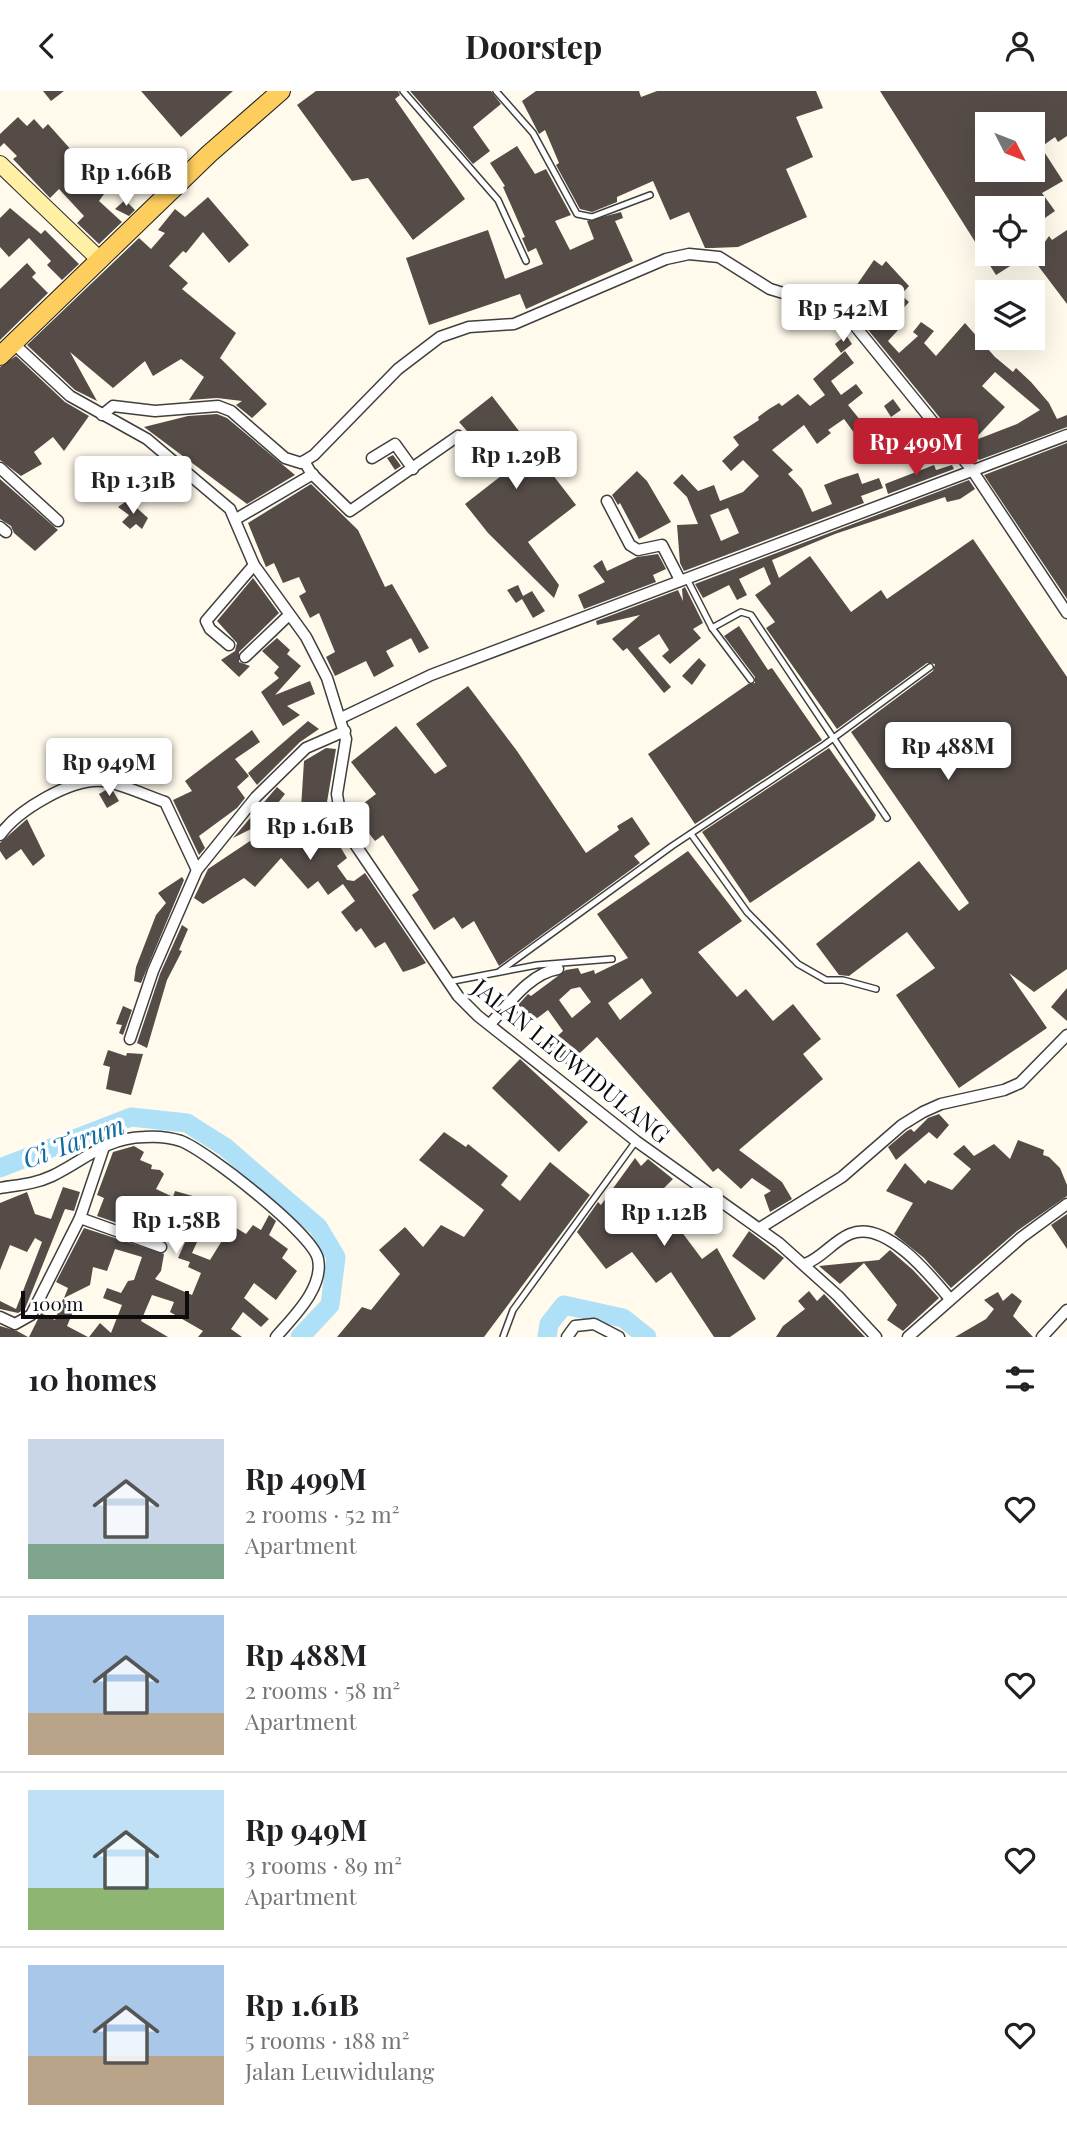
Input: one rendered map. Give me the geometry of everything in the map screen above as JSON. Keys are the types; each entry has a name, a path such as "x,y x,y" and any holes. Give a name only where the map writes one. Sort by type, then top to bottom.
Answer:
{"main road":[{"path":"7,350 99,259 281,91"},
{"path":"0,164 99,259"}],"street":[{"path":"236,519 308,468 404,362 440,337 469,327 508,326 666,259 689,254 729,260 770,289 813,302 851,321 1067,613"},
{"name":"JALAN LEUWIDULANG","path":"7,350 70,396 105,411 148,439 223,502 236,519 254,565 320,661 341,718 345,731 345,758 337,802 342,825 448,982 468,1007 636,1141 760,1228 805,1264 876,1337"},
{"path":"105,411 155,411 218,406 231,411 285,459 308,468 350,511 458,436 491,470"},
{"path":"341,718 431,674 682,577 1067,435"},
{"path":"372,458 395,444 413,469"},
{"path":"0,468 58,521"},
{"path":"607,501 630,545 638,550 662,545 682,577"},
{"path":"229,645 209,629 206,621 254,565"},
{"path":"245,657 289,615"},
{"path":"131,1039 153,971 197,870 256,797 306,748 345,731"},
{"path":"0,835 18,814 30,805 51,795 102,781 165,802 197,870"},
{"path":"490,1024 535,979 548,971 558,969"},
{"path":"760,1228 842,1177 902,1125 923,1112 941,1104 1003,1090 1020,1083 1067,1035"},
{"path":"0,1188 34,1183 105,1143 141,1137 183,1142 238,1179 307,1238 318,1259 314,1283 304,1304 276,1337"},
{"path":"0,1317 15,1324 31,1315 80,1218 105,1143"},
{"path":"908,1337 1022,1237 1067,1203"},
{"path":"80,1218 161,1247"},
{"path":"805,1264 850,1234 874,1232 888,1239 917,1263 950,1299"},
{"path":"1042,1337 1067,1310"},
{"path":"567,1337 575,1326 594,1324 619,1337"}],"lane":[{"path":"404,91 498,200 526,261"},
{"path":"496,91 533,133 577,214 592,217 650,195"},
{"path":"682,577 712,628 751,680"},
{"path":"712,628 741,612 747,612 887,818"},
{"path":"500,971 930,667"},
{"path":"691,834 747,912 799,964 826,980 843,980 876,989"},
{"path":"448,982 500,971 612,959"},
{"path":"503,1337 513,1310 636,1141"}],"building":[{"path":"43,91 64,91 51,101"},
{"path":"141,91 233,91 181,137"},
{"path":"316,91 398,91 400,95 395,99 465,199 413,240 368,178 352,181 297,105"},
{"path":"410,91 491,91 501,104 473,127 490,151 473,164"},
{"path":"536,91 639,91 641,97 657,91 816,91 823,108 796,117 813,157 786,169 807,217 738,247 705,248 689,212 670,220 653,181 617,197 617,202 592,212 580,209 556,165 559,163 545,130 539,134 522,101"},
{"path":"880,91 1067,91 1067,136 1058,142 1055,137 1045,144 1045,112 975,112 975,182 1045,182 1045,153 1063,181 1042,193 1044,196 975,196 975,242"},
{"path":"18,117 27,126 34,119 43,129 48,124 107,190 99,201 122,222 99,244 77,223 84,216 59,189 50,198 13,159 17,156 4,143 0,147 0,134"},
{"path":"517,146 535,174 546,169 571,215 555,221 570,250 594,239 587,221 621,212 623,218 615,221 633,261 526,309 520,294 429,325 406,258 488,230 505,279 543,264 536,248 528,252 522,238 525,237 503,187 505,186 490,163"},
{"path":"208,197 249,245 229,263 203,232 186,253 183,251 169,266 188,283 182,289 236,333 220,358 267,404 252,418 236,405 242,401 217,398 189,400 204,377 181,359 153,376 145,361 113,388 70,352 97,401 75,390 27,345 139,238 151,249 165,233 158,230 175,209 185,217"},
{"path":"1045,197 1055,211 1045,218"},
{"path":"125,200 135,210 129,216 115,209"},
{"path":"10,208 41,234 45,230 79,264 62,280 47,265 51,261 29,238 9,257 0,247 0,218"},
{"path":"1067,230 1067,304 1038,266 1045,266 1045,242 1049,236 1052,240"},
{"path":"874,260 882,266 886,261 909,286 901,295 909,302 890,323 898,330 888,341 899,353 918,336 913,332 921,322 934,331 924,343 936,356 965,323 975,334 975,350 989,350 1013,372 1016,368 1049,403 1057,419 1067,415 1067,427 979,460 965,438 947,422 945,424 856,315 868,300 854,289","holes":["995,372 1040,410 1017,424 973,441 1005,407 982,386"]},
{"path":"27,263 36,273 32,277 48,293 0,340 0,289"},
{"path":"990,266 1010,266 996,275"},
{"path":"846,335 852,344 841,353 835,344"},
{"path":"845,351 854,363 831,381 841,395 856,384 863,393 848,405 865,426 855,434 844,419 828,430 831,433 817,444 804,425 772,450 793,470 788,474 802,489 812,512 832,504 824,485 839,479 858,473 862,484 879,478 883,488 861,496 864,503 684,571 680,563 677,525 698,524 687,497 673,483 682,474 698,491 714,485 720,501 743,492 759,476 743,460 731,471 722,461 739,445 733,437 759,420 758,417 769,409 779,403 782,406 798,394 810,406 825,395 813,379","holes":["728,508 739,533 721,541 710,515"]},
{"path":"16,356 65,402 89,416 64,451 53,437 34,452 42,464 21,476 0,460 0,367"},
{"path":"492,396 576,505 528,542 559,585 554,598 488,533 465,504 501,476 497,465 459,422"},
{"path":"893,399 901,410 891,417 884,406"},
{"path":"217,414 227,418 295,475 247,504 144,427 188,416"},
{"path":"1067,443 1067,599 984,475"},
{"path":"393,455 401,466 395,470 387,458"},
{"path":"934,465 936,470 952,465 954,469 888,494 885,484"},
{"path":"637,471 647,481 671,522 639,539 620,503 618,505 612,495"},
{"path":"0,479 58,530 35,551 14,533 11,526 0,519"},
{"path":"969,480 975,489 960,499 947,502 945,497 835,534 772,560 779,578 810,556 851,612 881,590 887,599 973,539 1067,677 1067,969 1034,992 1009,973 1047,1028 959,1088 896,995 935,968 907,932 849,976 839,975 816,944 919,861 959,911 969,903 851,732 933,671 935,664 927,663 837,729 766,628 775,622 755,595 771,584 764,567 739,579 747,595 737,600 729,585 703,598 695,584"},
{"path":"311,484 358,530 385,587 392,584 429,648 419,653 411,638 386,651 394,666 374,677 366,661 335,676 326,657 335,652 319,613 310,618 299,596 306,592 299,577 283,583 274,563 266,567 248,523"},
{"path":"128,500 148,518 142,529 136,524 130,529 122,522 129,515 118,507"},
{"path":"658,554 666,569 653,575 656,582 584,609 578,595 605,582 593,566 602,560 607,571 637,557"},
{"path":"253,578 279,613 239,652 239,662 250,666 239,677 221,660 235,651 237,643 217,621"},
{"path":"518,585 523,596 532,591 545,611 533,618 522,599 516,603 507,590"},
{"path":"685,587 703,623 693,629 701,638 670,664 662,656 669,650 659,634 638,648 671,687 664,693 627,648 623,651 612,639 640,615 597,625 596,621 678,590 683,601 682,589"},
{"path":"739,626 768,670 772,668 822,740 695,824 648,754 748,684 755,683 755,677 724,636"},
{"path":"277,638 290,650 287,654 301,666 275,695 310,681 315,694 287,706 300,715 283,726 261,692 279,678 274,673 279,667 262,651"},
{"path":"699,658 706,665 692,685 682,676"},
{"path":"468,686 517,751 586,853 619,830 617,826 632,817 650,844 634,856 640,863 499,966 474,921 462,929 454,917 434,930 412,895 419,890 383,835 375,841 352,812 376,794 351,762 396,726 435,774 447,766 416,724"},
{"path":"308,721 319,729 300,742 257,785 248,773"},
{"path":"252,730 260,742 235,759 249,776 237,787 245,798 237,808 199,836 205,848 199,855 173,800 192,791 185,781"},
{"path":"326,748 336,749 326,808 302,834 316,848 335,834 344,846 341,848 347,858 337,866 347,880 354,881 365,873 426,963 415,968 403,972 385,942 375,948 361,928 356,932 341,912 355,901 343,884 328,895 318,881 308,889 281,858 255,887 244,878 203,904 194,898 208,869 256,837 251,829 233,838 277,787 285,794 274,808 287,820 301,808 304,761"},
{"path":"829,748 876,815 874,820 750,903 702,832"},
{"path":"106,790 113,791 119,801 107,808 99,794"},
{"path":"27,819 45,856 33,866 21,849 6,860 0,851 0,843"},
{"path":"688,851 742,921 698,952 737,997 746,989 773,1021 793,1004 821,1039 803,1054 823,1079 739,1150 782,1182 792,1199 770,1212 764,1195 771,1191 752,1178 741,1189 718,1168 713,1172 597,1037 567,1065 545,1047 563,1031 548,1010 519,1032 509,1018 522,1008 518,1005 528,994 531,996 566,970 578,968 581,974 594,970 595,974 628,958 597,914","holes":["642,978 652,993 620,1020 608,1003","580,987 591,1002 572,1018 559,1000 571,989"]},
{"path":"182,877 184,880 141,983 134,981 136,967 156,915 166,903 158,893"},
{"path":"182,925 188,929 179,950 182,951 167,980 147,1048 137,1043 160,974"},
{"path":"1067,988 1067,1021 1051,1007"},
{"path":"123,1006 132,1010 123,1035 119,1033 122,1025 116,1024"},
{"path":"108,1050 126,1056 127,1053 143,1054 131,1095 106,1089 110,1067 103,1065"},
{"path":"520,1059 588,1122 559,1152 492,1088"},
{"path":"939,1114 949,1125 937,1139 929,1132 896,1160 888,1147 907,1131 911,1129 914,1132 928,1118"},
{"path":"444,1132 466,1147 468,1144 508,1176 501,1185 520,1201 550,1162 590,1195 484,1337 337,1337 362,1307 371,1310 400,1274 379,1250 405,1227 423,1247 441,1225 464,1237 484,1210 419,1160"},
{"path":"1018,1140 1044,1150 1043,1155 1060,1168 1067,1185 1067,1196 1017,1231 951,1288 924,1258 894,1234 913,1203 886,1191 905,1163 925,1184 928,1180 952,1190 971,1169 953,1154 964,1145 974,1156 994,1144 1010,1159"},
{"path":"134,1146 144,1152 140,1160 152,1165 151,1169 160,1170 164,1174 156,1189 173,1197 175,1191 207,1200 204,1207 224,1217 223,1220 246,1234 253,1225 261,1230 269,1215 276,1221 269,1235 288,1249 282,1258 297,1271 276,1300 254,1283 244,1298 269,1319 261,1327 243,1312 231,1329 242,1337 198,1337 203,1331 170,1312 174,1302 152,1295 141,1321 168,1337 89,1337 100,1323 111,1333 122,1305 103,1298 107,1288 121,1293 128,1281 134,1280 142,1257 115,1249 107,1271 93,1267 90,1285 64,1298 68,1288 56,1282 84,1228 164,1254 161,1271 155,1279 192,1295 201,1273 188,1267 190,1262 178,1258 187,1238 174,1232 180,1217 159,1210 152,1235 97,1216 104,1198 97,1195 113,1152","holes":["128,1196 147,1202 140,1219 122,1212","204,1227 223,1239 210,1260 192,1253"]},
{"path":"635,1158 641,1166 648,1159 673,1179 660,1192 681,1220 675,1223 702,1259 717,1248 756,1319 730,1337 714,1337 671,1272 656,1283 632,1252 606,1269 577,1232 598,1202 601,1205"},
{"path":"63,1187 80,1192 74,1211 65,1209 25,1309 18,1313 0,1309 0,1301 16,1309 42,1242 35,1238 27,1252 10,1245 0,1270 0,1203 27,1192 35,1214 51,1219"},
{"path":"1067,1214 1067,1249 1051,1225"},
{"path":"749,1231 784,1258 764,1280 732,1256"},
{"path":"890,1250 939,1298 903,1331 887,1320 897,1305 864,1263 840,1284 819,1266 879,1260"},
{"path":"809,1291 817,1301 824,1294 865,1337 776,1337 783,1326 805,1309 798,1301"},
{"path":"998,1292 1003,1301 1012,1293 1022,1301 1013,1316 1033,1337 955,1337 986,1319 994,1309 984,1300"},
{"path":"63,1299 76,1305 67,1326 88,1337 29,1337 41,1313 55,1320"},
{"path":"0,1326 17,1331 28,1337 0,1337"}],"waterway":[{"name":"Ci Tarum","path":"0,1168 131,1117 187,1123 225,1147 318,1227 336,1257 330,1305 300,1337"},
{"name":"Ci Tarum","path":"547,1337 549,1324 564,1305 623,1318 647,1337"}]}
